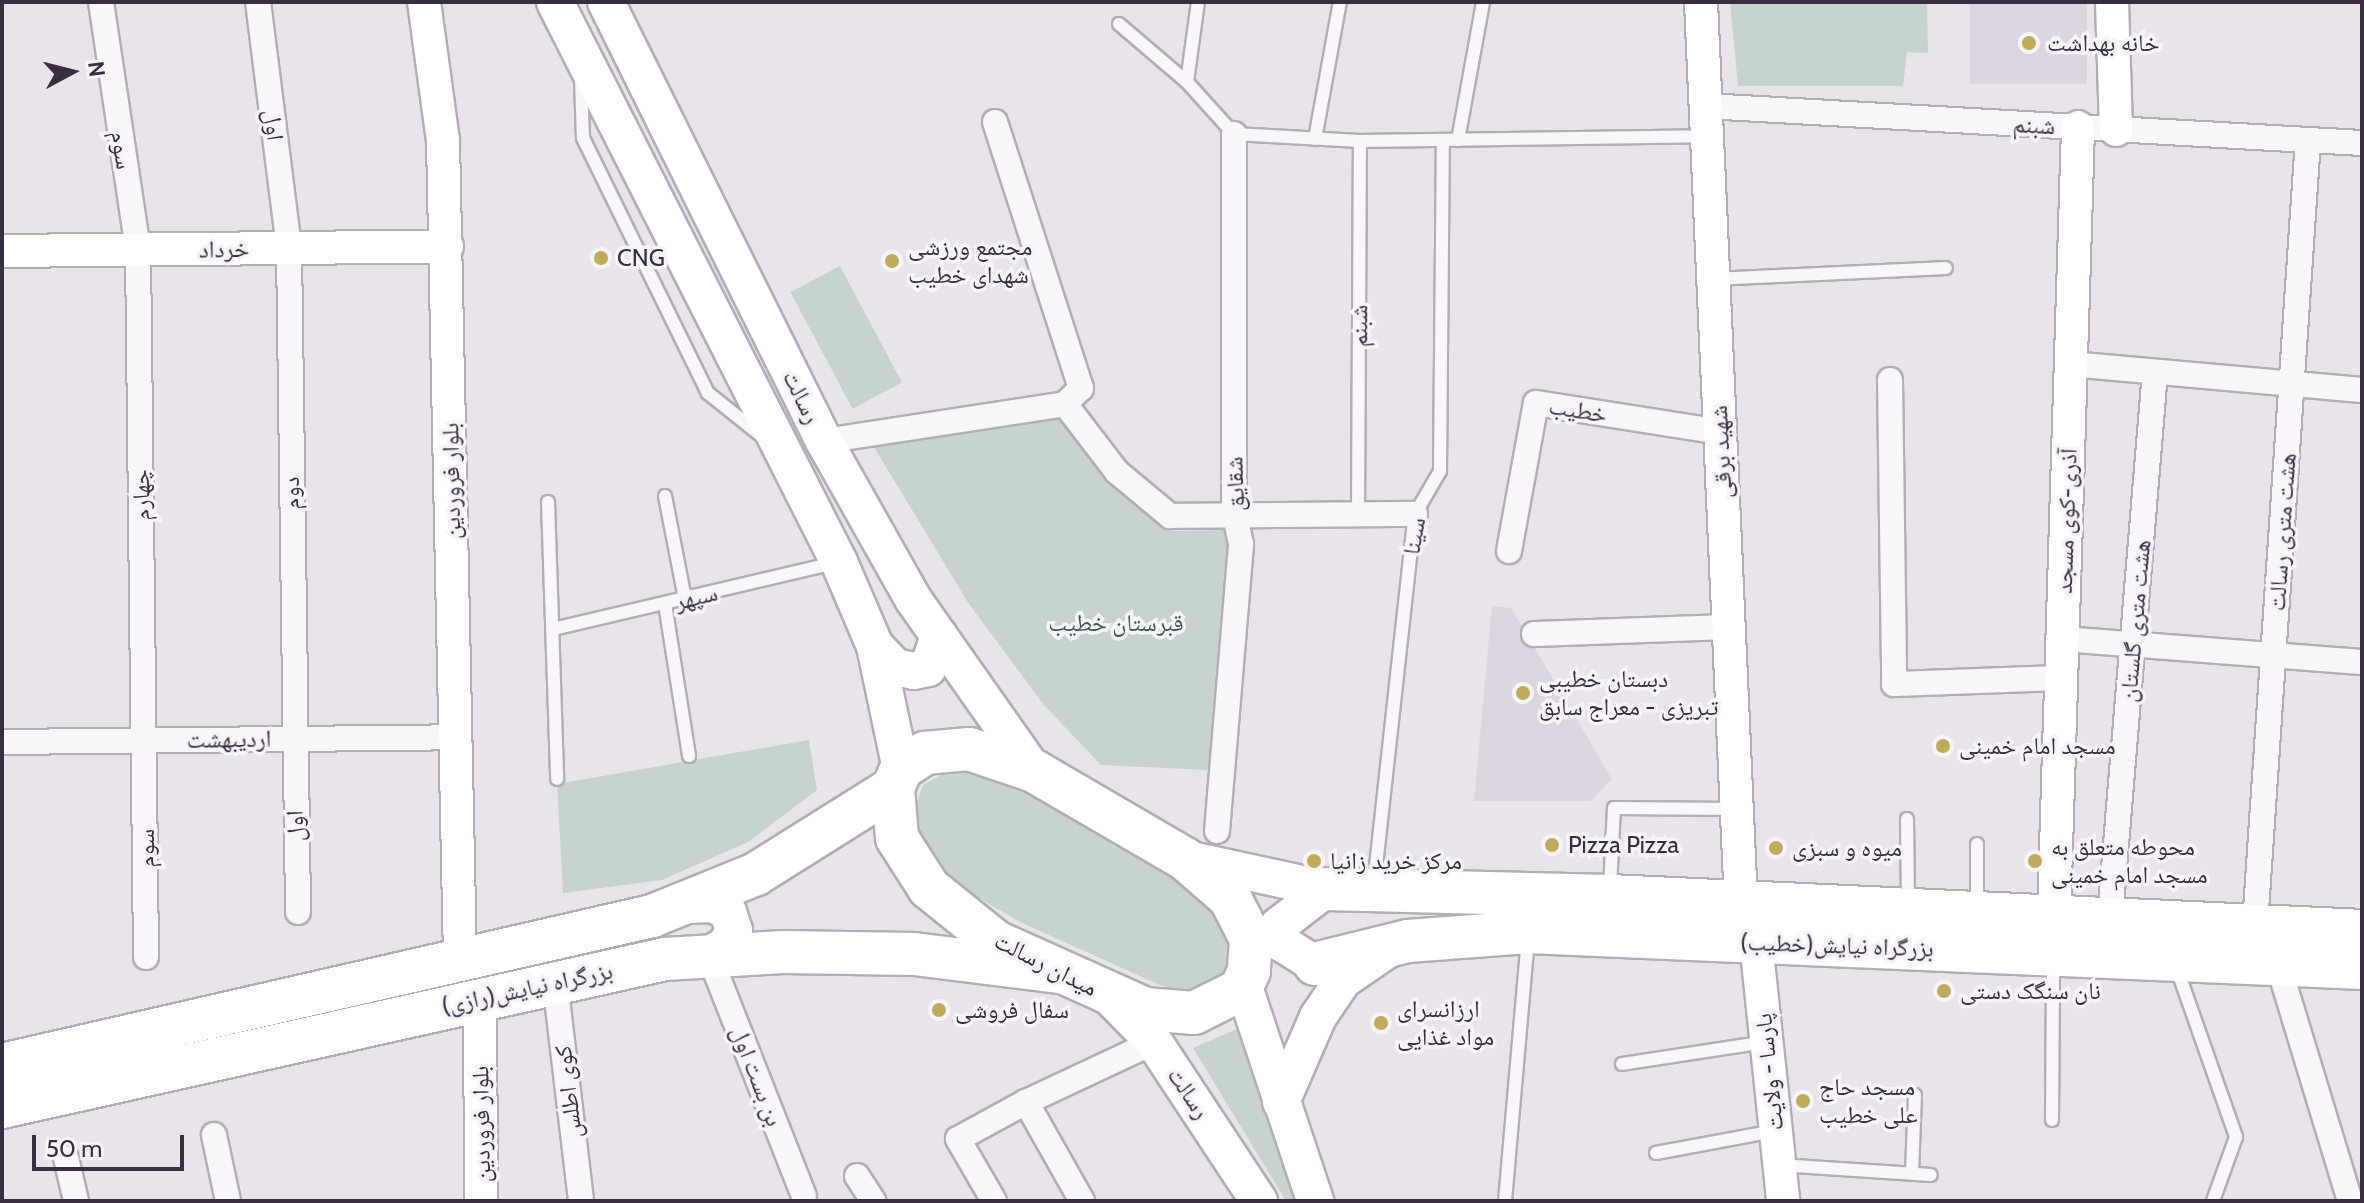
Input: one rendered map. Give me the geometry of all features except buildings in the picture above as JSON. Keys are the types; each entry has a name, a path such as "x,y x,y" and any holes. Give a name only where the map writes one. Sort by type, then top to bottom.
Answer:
{"highway":[{"path":"897,778 925,753 969,749 1034,771 1185,859 1230,898 1243,918 1251,939 1246,978"},
{"name":"بزرگراه نیایش(رازی)","path":"2,1065 460,961 687,905 756,874 897,778"},
{"name":"میدان رسالت","path":"897,778 897,838 929,888 996,942 1107,994 1158,1012 1194,1013 1227,999 1246,978"},
{"name":"بزرگراه نیایش(خطیب)","path":"1326,889 1610,896 1977,913 2054,934 2173,958 2362,968"},
{"name":"بزرگراه نیایش(خطیب)","path":"1315,964 1408,941 1528,932 1756,942 2054,934 2110,917 2362,931"},
{"name":"بزرگراه نیایش(رازی)","path":"2,1107 480,998 709,955 914,954 1061,972"}],"main road":[{"name":"رسالت","path":"555,2 580,60 839,562 875,646 897,778"},
{"name":"رسالت","path":"606,2 824,441 939,636 1034,771"},
{"path":"875,646 895,667 914,671 928,668 939,636"},
{"path":"1185,859 1326,889"},
{"path":"1315,964 1281,943 1278,926 1326,889"},
{"path":"687,905 713,904 728,912 734,930 726,945 709,955"},
{"path":"1281,1102 1318,1017 1343,980 1408,941"},
{"path":"1315,964 1246,978 1281,1102 1315,1201"},
{"name":"رسالت","path":"1107,994 1154,1042 1259,1201"}],"street":[{"name":"سوم","path":"101,2 138,250"},
{"name":"اول","path":"258,2 289,248"},
{"name":"بلوار فروردین","path":"424,2 443,140 447,246 460,961"},
{"name":"شهید برقی","path":"1701,2 1741,902"},
{"path":"2112,2 2116,130"},
{"name":"شبنم","path":"1707,121 2078,127 2362,143"},
{"path":"824,441 1065,404 1081,388 995,122"},
{"name":"آذری-کوی مسجد","path":"2054,934 2078,127"},
{"name":"شقایق","path":"1217,831 1241,544 1234,512 1234,134"},
{"name":"هشت متری رسالت","path":"2255,925 2308,140"},
{"name":"خرداد","path":"2,251 447,246"},
{"name":"دوم","path":"289,248 293,739"},
{"name":"چهارم","path":"138,250 145,740"},
{"path":"2071,364 2362,390"},
{"name":"هشت متری گلستان","path":"2110,917 2155,372"},
{"path":"1890,380 1894,684 2061,678"},
{"name":"خطیب","path":"1509,551 1536,403 1721,432"},
{"path":"1065,404 1117,472 1170,516 1234,512 1415,514"},
{"path":"1534,634 1729,627"},
{"path":"2062,639 2362,662"},
{"name":"اردیبهشت","path":"2,742 456,737"},
{"name":"اول","path":"293,739 298,912"},
{"name":"سوم","path":"145,740 146,957"},
{"name":"پارسا - ولایت","path":"1756,942 1783,1201"},
{"name":"بن بست اول","path":"709,955 804,1196"},
{"path":"2278,964 2350,1201"},
{"name":"کوی اطلس","path":"555,982 581,1201"},
{"name":"بلوار فروردین","path":"480,998 481,1201"},
{"path":"994,1201 958,1139 1026,1102 1154,1042"},
{"path":"1026,1102 1082,1201"},
{"path":"214,1135 228,1201"},
{"path":"66,1158 76,1201"},
{"path":"857,1176 873,1201"}],"lane":[{"path":"1187,82 1198,2"},
{"path":"1315,139 1340,2"},
{"path":"1458,140 1483,2"},
{"path":"1119,24 1187,82 1234,134 1360,141 1443,141 1707,121"},
{"name":"شبنم","path":"1358,511 1360,141"},
{"name":"سینا","path":"1373,888 1415,514 1440,471 1443,141"},
{"path":"1714,279 1946,268"},
{"path":"665,496 685,599"},
{"path":"548,502 557,779"},
{"name":"سپهر","path":"553,629 839,562"},
{"path":"665,604 689,756"},
{"path":"1610,896 1614,808 1737,809"},
{"path":"1907,819 1908,909"},
{"path":"1977,844 1977,913"},
{"path":"1505,1201 1528,932"},
{"path":"2052,1120 2054,934"},
{"path":"2173,958 2236,1137 2213,1201"},
{"path":"1622,1064 1766,1042"},
{"path":"1912,1173 1915,1095"},
{"path":"1656,1153 1776,1131"},
{"path":"1779,1165 1931,1175"}],"shaded area":[{"name":"خانه بهداشت","path":"1970,2 2087,2 2087,84 1970,84"},
{"name":"دبستان خطیبی تبریزی - معراج سابق","path":"1492,606 1511,608 1612,779 1591,801 1474,801"}],"green space":[{"path":"1730,2 1927,2 1928,53 1907,52 1903,86 1738,86"},
{"path":"840,266 902,383 853,409 791,292"},
{"name":"قبرستان خطیب","path":"1062,414 1112,478 1168,531 1232,530 1208,770 1101,765 1044,705 969,604 869,439"},
{"path":"809,740 817,790 748,842 662,880 563,893 557,784"},
{"path":"954,768 985,775 1039,799 1181,882 1235,933 1230,974 1211,986 1184,992 1160,985 1020,922 958,886 925,854 914,810 923,785"},
{"path":"1242,1027 1294,1201 1286,1201 1193,1048"}],"place":[{"name":"خانه بهداشت","path":"2029,43"},
{"name":"CNG","path":"601,258"},
{"name":"مجتمع ورزشی شهدای خطیب","path":"892,261"},
{"name":"دبستان خطیبی تبریزی - معراج سابق","path":"1523,693"},
{"name":"مسجد امام خمینی","path":"1943,746"},
{"name":"Pizza Pizza","path":"1552,845"},
{"name":"میوه و سبزی","path":"1776,848"},
{"name":"مرکز خرید زانیا","path":"1314,861"},
{"name":"محوطه متعلق به مسجد امام خمینی","path":"2035,861"},
{"name":"نان سنگک دستی","path":"1944,991"},
{"name":"سفال فروشی","path":"939,1010"},
{"name":"ارزانسرای مواد غذایی","path":"1381,1023"},
{"name":"مسجد حاج علی خطیب","path":"1803,1101"}]}
